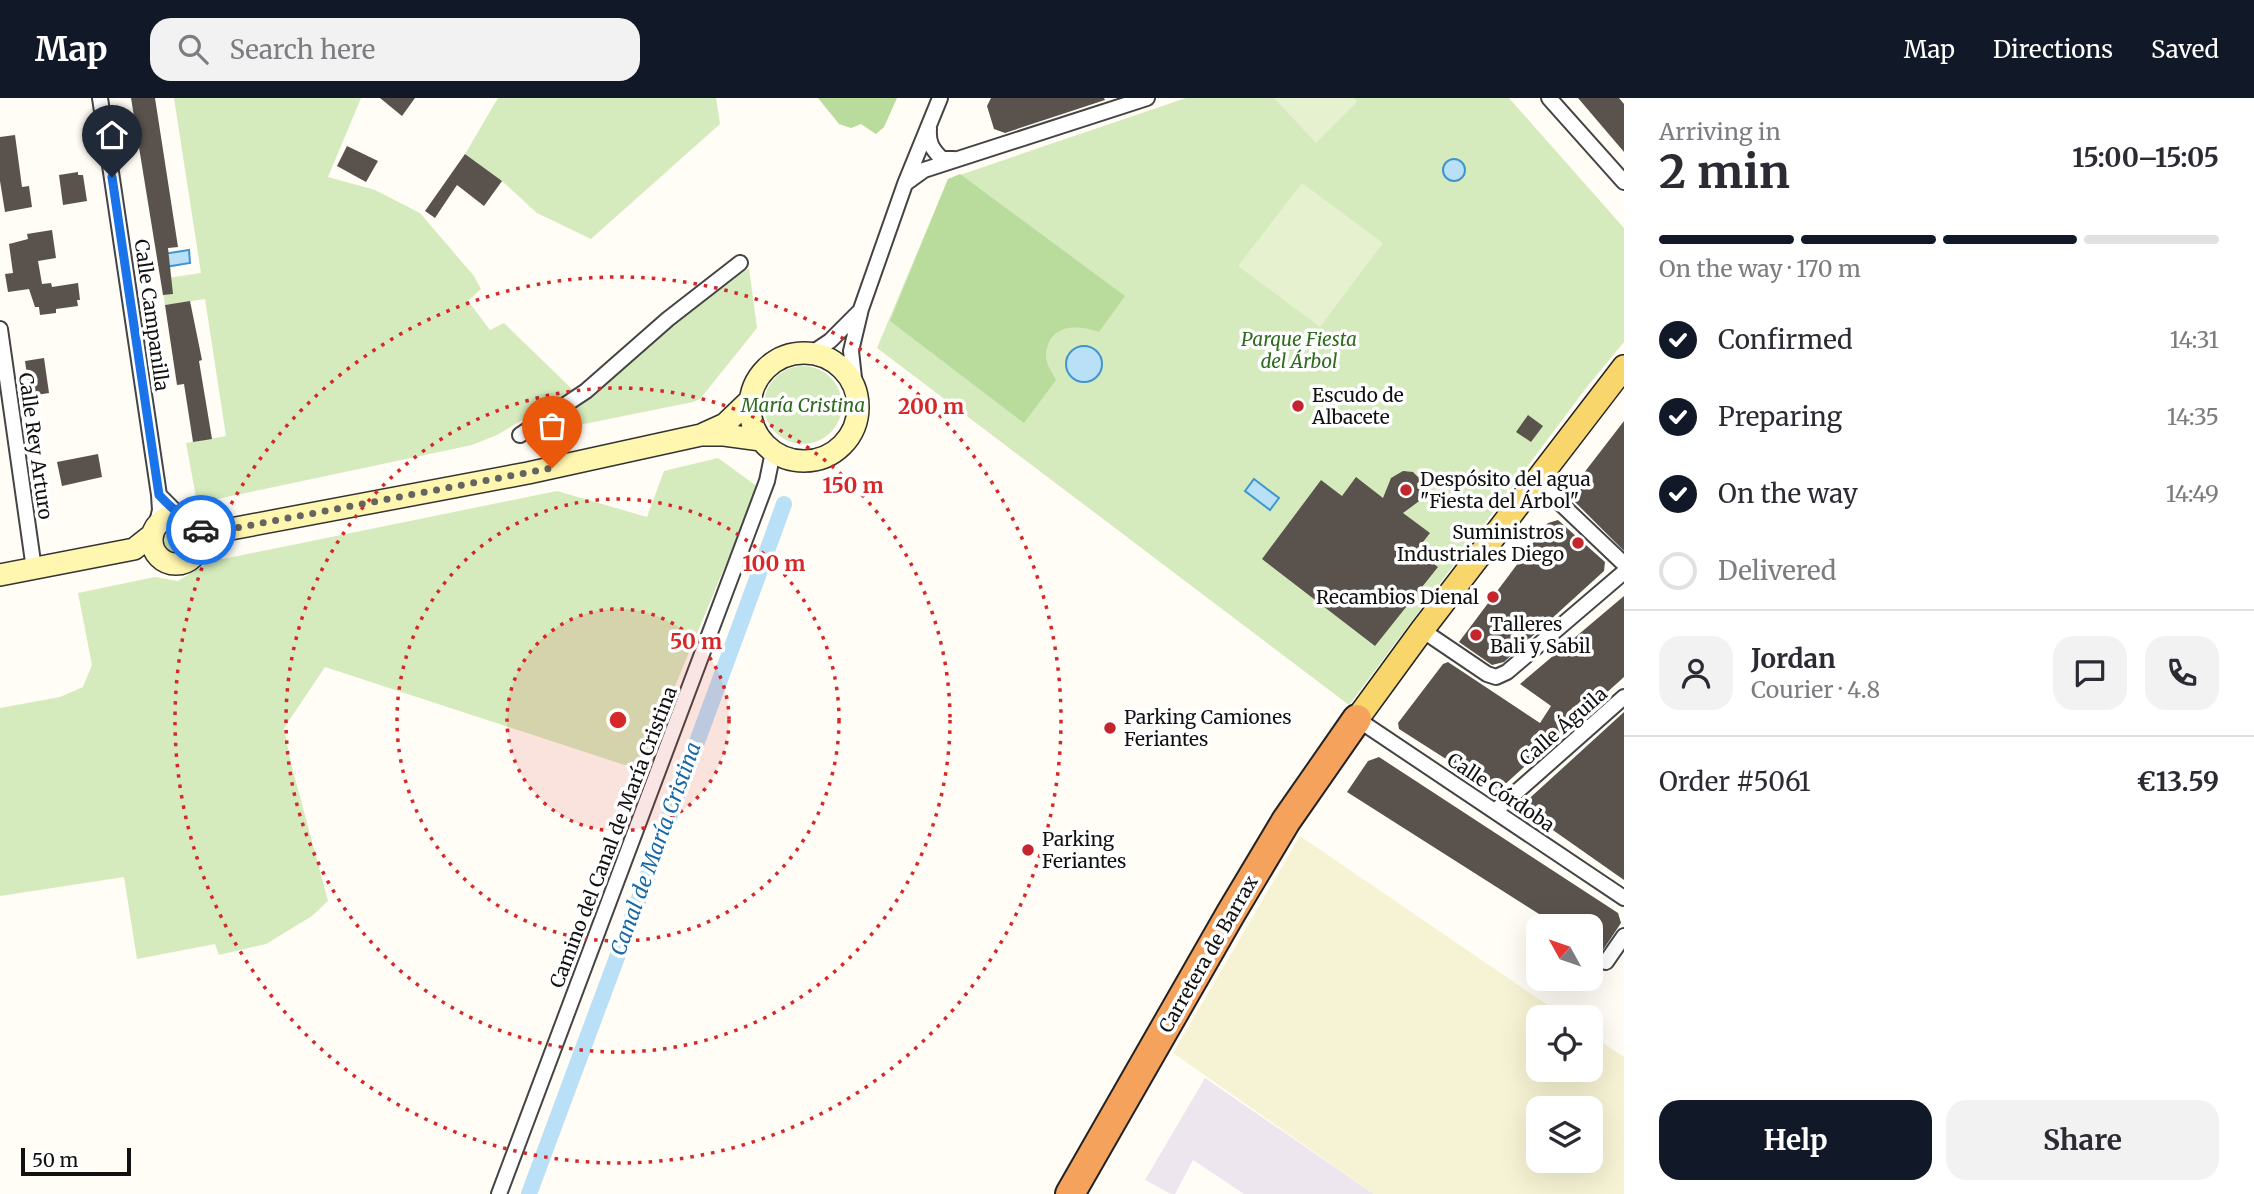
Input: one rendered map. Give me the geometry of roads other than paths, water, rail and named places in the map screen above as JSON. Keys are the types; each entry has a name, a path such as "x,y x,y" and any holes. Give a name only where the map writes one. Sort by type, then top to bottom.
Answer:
{"highway":[{"name":"Carretera de Barrax","path":"1070,1194 1286,821 1357,719"}],"main road":[{"path":"1357,719 1422,630 1624,368"}],"street":[{"name":"Calle Campanilla","path":"100,98 159,495 160,510 154,530"},
{"path":"203,536 528,473 701,435 724,435 767,446 788,459 805,461 822,458 838,450 857,422 859,404 851,351 861,309 905,184 940,98"},
{"path":"905,184 925,170 1147,98"},
{"path":"1549,98 1624,182"},
{"path":"929,122 930,145 933,150 942,159 962,159"},
{"path":"520,435 586,391 668,319 740,263"},
{"path":"812,353 830,341 861,309"},
{"name":"Calle Rey Arturo","path":"0,329 34,569"},
{"path":"767,446 751,421 751,399 752,389 761,374 773,362 788,355 812,353 841,366 855,387"},
{"path":"701,435 724,424 751,399"},
{"name":"Camino del Canal de María Cristina","path":"499,1194 767,481 767,446"},
{"path":"1538,482 1624,564"},
{"path":"159,495 180,516"},
{"path":"134,549 164,519 172,516 188,519 203,536"},
{"path":"154,530 153,548 157,555 163,560 178,564 193,557 203,536"},
{"path":"0,575 134,549 157,555"},
{"path":"1422,630 1496,677 1507,672 1624,572"},
{"name":"Calle Águila","path":"1495,811 1624,697"},
{"name":"Calle Córdoba","path":"1357,719 1624,898"},
{"path":"1606,962 1624,936"}],"water":[{"path":"1454,159 1462,162 1465,170 1462,178 1454,181 1446,178 1443,170 1446,162"},
{"path":"189,250 190,263 165,267 163,254"},
{"path":"1084,346 1097,351 1102,364 1097,377 1084,382 1071,377 1066,364 1071,351"},
{"path":"1254,479 1279,498 1270,510 1245,491"}],"waterway":[{"name":"Canal de María Cristina","path":"529,1194 784,504"}],"place":[{"name":"Escudo de Albacete","path":"1298,406"},
{"name":"Despósito del agua \"Fiesta del Árbol\"","path":"1406,490"},
{"name":"Suministros Industriales Diego","path":"1578,543"},
{"name":"Recambios Dienal","path":"1493,597"},
{"name":"Talleres Bali y Sabil","path":"1476,635"},
{"name":"Parking Camiones Feriantes","path":"1110,728"},
{"name":"Parking Feriantes","path":"1028,850"}],"park label":[{"name":"Parque Fiesta del Árbol","path":"1299,350"},
{"name":"María Cristina","path":"803,405"}]}
